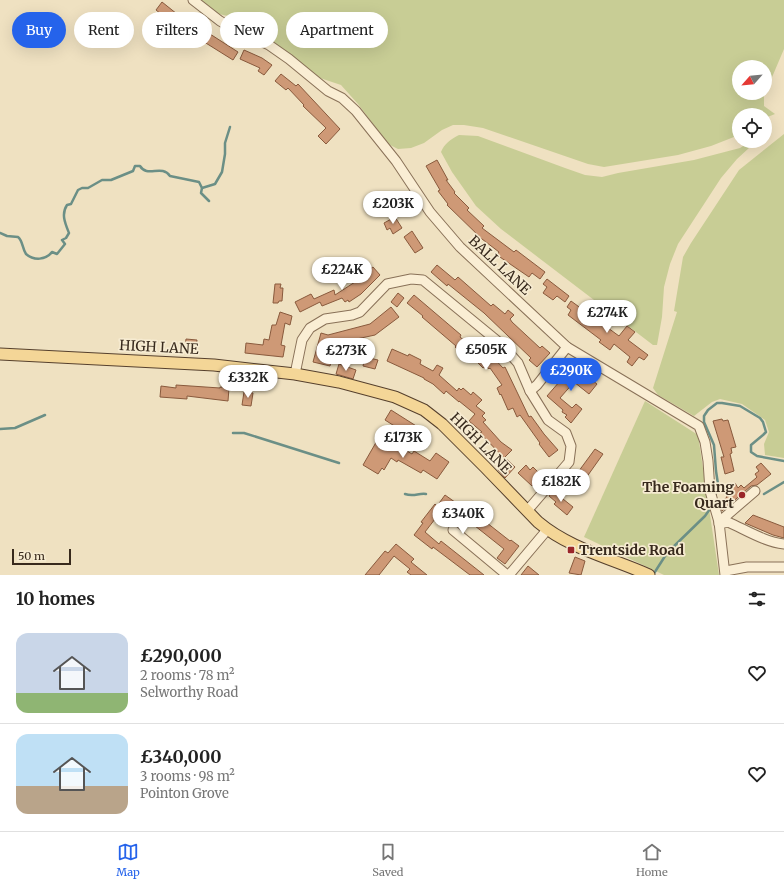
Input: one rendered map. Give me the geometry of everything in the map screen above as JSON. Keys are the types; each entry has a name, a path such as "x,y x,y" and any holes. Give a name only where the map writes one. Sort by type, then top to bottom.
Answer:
{"main road":[{"name":"HIGH LANE","path":"0,354 214,365 295,374 339,382 395,397 424,410 442,424 547,530 578,548 647,574"}],"street":[{"name":"BALL LANE","path":"193,0 238,31 269,45 289,59 319,84 342,98 356,111 396,161 430,212 460,247 567,347 699,426 705,442 710,491 718,519 725,573"},
{"path":"295,374 302,340 310,328 325,319 352,315 360,312 387,284 411,279 423,280 501,344 518,363 530,391 548,420 566,433 571,446 569,462 527,511"},
{"path":"530,391 537,385 567,347"},
{"path":"718,519 755,491"},
{"path":"718,519 776,543 784,544"},
{"path":"454,530 508,575 547,530"},
{"path":"725,573 747,567 784,567"}],"green space":[{"path":"199,0 784,0 784,49 772,77 772,60 732,60 732,100 764,100 764,106 767,108 732,108 732,138 711,146 678,155 604,167 588,164 483,128 464,125 453,125 442,130 424,143 411,148 398,149 388,144 358,104 341,85 320,78 278,46 278,12 220,12 220,14 206,7"},
{"path":"784,134 784,458 765,455 764,444 769,432 765,420 742,404 720,399 712,402 694,416 658,395 653,388 677,312 674,311 683,257 739,170 766,148 772,148 772,144"},
{"path":"459,135 478,136 585,175 602,177 694,160 740,148 749,148 737,159 721,178 678,244 670,264 664,287 662,317 657,345 653,345 501,229 476,206 452,172 441,152 453,138"},
{"path":"645,401 698,435 719,575 664,575 584,537"}],"building":[{"path":"162,2 174,12 158,12 156,10"},
{"path":"212,35 220,40 220,48 232,48 238,52 233,60 212,47"},
{"path":"244,50 262,58 272,65 264,75 258,71 260,68 240,59"},
{"path":"281,74 296,86 298,84 340,129 326,144 318,136 326,128 303,106 304,105 288,88 286,90 275,81"},
{"path":"437,160 448,180 446,180 455,192 454,193 469,208 467,210 484,226 482,228 514,252 516,250 545,272 540,279 532,273 529,277 497,255 499,252 482,239 447,205 448,204 438,191 440,190 426,166"},
{"path":"395,217 402,228 393,234 390,228 387,230 384,223"},
{"path":"412,231 423,248 415,253 404,237"},
{"path":"437,265 455,280 458,277 491,306 493,304 505,314 508,310 514,315 510,319 512,322 540,348 542,346 550,353 537,367 529,360 531,358 484,313 448,284 447,286 431,272"},
{"path":"367,266 370,269 373,267 380,275 361,294 349,302 348,300 345,302 342,298 322,306 320,302 300,312 295,302 311,294 314,299 334,290 335,295 355,282 353,280"},
{"path":"547,279 569,296 565,302 557,296 553,300 543,293 547,287 543,284"},
{"path":"275,284 281,284 280,288 283,288 282,301 279,301 278,303 273,303"},
{"path":"398,293 404,298 397,307 391,302"},
{"path":"414,295 461,335 460,337 472,347 474,346 486,357 490,354 503,368 505,367 529,417 531,416 558,450 549,457 520,415 517,417 513,408 508,410 497,388 502,385 490,368 489,369 486,366 483,368 466,351 463,354 455,347 456,346 407,303"},
{"path":"571,301 619,336 627,326 635,332 628,340 648,355 644,360 639,357 632,366 627,362 630,357 614,344 610,350 599,342 601,340 568,315 571,310 567,307"},
{"path":"391,307 399,317 375,335 329,345 326,356 332,357 330,366 313,362 321,333 328,335 370,324"},
{"path":"280,312 292,316 290,325 285,323 281,345 285,346 283,357 245,353 246,343 263,345 264,339 269,340 272,325 276,325"},
{"path":"186,339 197,340 196,348 185,347"},
{"path":"392,349 408,356 409,354 421,360 420,364 433,371 437,365 443,368 439,375 457,391 459,388 461,390 463,388 471,395 473,392 482,400 476,406 485,413 482,416 486,420 483,422 501,442 512,450 504,458 480,433 482,432 469,421 475,414 446,391 444,394 424,378 387,361"},
{"path":"365,357 378,360 375,369 363,366"},
{"path":"339,364 356,370 353,379 336,374"},
{"path":"573,366 597,384 589,394 574,382 560,398 572,408 576,404 582,409 571,423 565,417 567,415 562,412 563,410 547,396"},
{"path":"176,385 229,388 228,401 187,396 187,399 160,397 161,386 176,388"},
{"path":"244,392 253,393 251,406 242,405"},
{"path":"391,410 421,429 415,439 385,420"},
{"path":"722,419 723,421 728,420 736,447 731,448 732,453 730,454 734,471 725,474 721,457 724,457 713,421"},
{"path":"378,439 388,444 390,441 412,454 414,451 430,461 436,453 449,462 437,479 423,470 421,473 398,460 397,462 391,458 384,470 382,468 378,474 363,465"},
{"path":"595,449 603,454 581,485 573,479"},
{"path":"507,459 515,467 505,478 498,470"},
{"path":"761,463 771,474 757,485 751,486 722,511 720,503 727,497 726,495 729,492 727,489 735,483 738,488 741,485 744,488 757,477 755,474 759,471 756,467"},
{"path":"526,465 530,470 533,467 541,475 532,486 518,473"},
{"path":"553,491 573,507 567,515 554,504 556,502 549,496"},
{"path":"445,495 466,510 468,508 510,541 511,540 519,546 505,564 497,558 504,549 460,514 458,517 445,506 425,532 439,544 441,541 484,575 470,575 433,547 432,549 414,535 423,523 421,522 435,504 437,506"},
{"path":"753,515 784,527 784,538 745,523"},
{"path":"396,544 414,559 411,562 427,575 411,575 407,572 410,569 394,556 379,575 365,575 385,551 388,553"},
{"path":"575,557 585,561 581,575 569,573"},
{"path":"528,566 539,575 521,575"}],"waterway":[{"path":"202,188 215,184 222,172 225,143 230,127"},
{"path":"0,233 7,236 18,237 21,240 26,254 33,258 40,259 47,257 52,252 57,254 65,244 62,240 66,238 69,233 64,219 65,208 67,205 71,204 78,190 88,188 102,180 111,180 133,171 135,166 140,166 147,171 163,171 170,176 199,182 202,188 201,193 209,201"},
{"path":"715,497 718,484 714,445 704,422 704,416 708,410 717,403 740,406 760,418 766,432 751,445 751,452 757,456 784,461"},
{"path":"0,429 15,428 45,415"},
{"path":"233,433 244,433 339,463"},
{"path":"764,494 784,482"},
{"path":"405,494 426,494"},
{"path":"653,575 667,553 705,516 712,506"}],"place":[{"name":"The Foaming Quart","path":"742,495"},
{"name":"Trentside Road","path":"571,550"}]}
